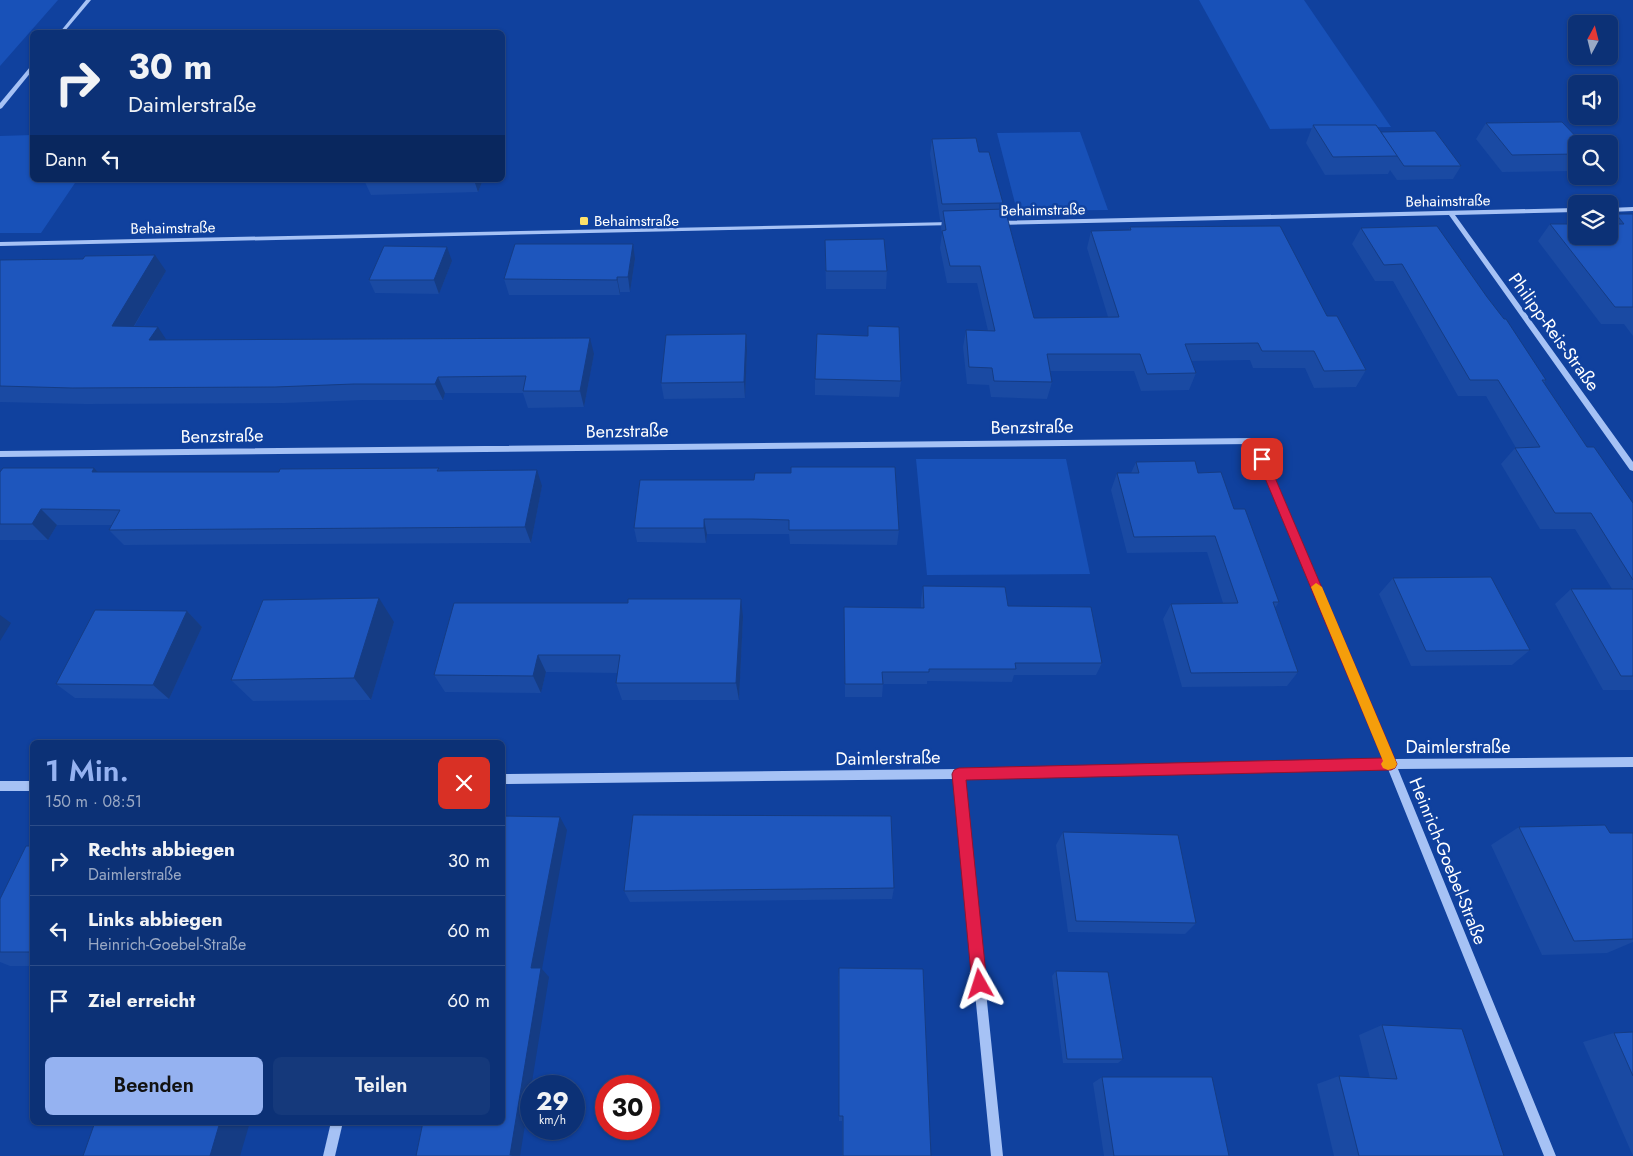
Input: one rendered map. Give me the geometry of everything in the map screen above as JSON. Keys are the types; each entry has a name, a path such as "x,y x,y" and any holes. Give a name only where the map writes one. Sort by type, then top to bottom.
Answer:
{"street":[{"path":"64,30 90,0"},
{"path":"0,107 30,70"},
{"path":"1618,210 1633,209"},
{"name":"Behaimstraße","path":"988,223 1568,210"},
{"name":"Philipp-Reis-Straße","path":"1451,214 1633,468"},
{"name":"Behaimstraße","path":"0,244 959,224"},
{"name":"Benzstraße","path":"0,454 1255,441"},
{"name":"Heinrich-Goebel-Straße","path":"1255,441 1391,764 1550,1156"},
{"name":"Daimlerstraße","path":"505,779 959,774 1391,764 1633,762"},
{"path":"959,774 997,1156"},
{"path":"0,786 30,786"},
{"path":"329,1156 336,1125"}],"shaded area":[{"path":"0,0 58,0 30,30 0,66"},
{"path":"1199,0 1304,0 1391,127 1270,129"},
{"path":"1080,132 1108,210 1017,211 997,133"},
{"path":"30,135 30,182 76,182 41,233 0,233 0,136"},
{"path":"916,459 1066,459 1090,574 927,575"}],"building":[{"path":"1562,122 1574,135 1568,135 1568,154 1512,155 1486,123"},
{"path":"1313,125 1376,125 1398,156 1333,157"},
{"path":"1435,131 1461,166 1404,166 1381,132"},
{"path":"976,138 979,152 989,152 1003,203 942,204 932,139"},
{"path":"1005,209 1034,318 1119,317 1091,231 1131,230 1130,227 1280,226 1327,316 1337,316 1366,370 1324,371 1314,351 1262,351 1258,343 1185,344 1196,373 1147,374 1140,354 1047,354 1052,382 994,381 992,368 969,367 966,330 995,331 980,266 950,266 942,231 946,230 943,211"},
{"path":"1618,214 1633,214 1633,307 1615,307 1550,224 1568,224 1568,245 1618,245 1618,224 1624,224"},
{"path":"1437,226 1487,297 1504,319 1506,319 1546,380 1542,380 1587,447 1594,447 1633,503 1633,580 1591,513 1555,513 1515,448 1540,447 1498,380 1470,380 1402,264 1384,265 1361,228"},
{"path":"884,239 887,271 826,271 825,240"},
{"path":"515,244 633,244 628,277 617,277 617,280 504,279"},
{"path":"384,246 447,247 434,280 369,280"},
{"path":"155,255 112,326 158,327 149,340 590,338 580,391 523,391 526,376 438,377 435,384 72,388 0,386 0,260 83,259 85,256"},
{"path":"868,326 899,327 901,381 815,379 817,334 868,336"},
{"path":"746,334 744,382 661,383 666,335"},
{"path":"1195,461 1198,473 1221,472 1234,509 1245,509 1279,602 1273,602 1298,672 1191,673 1171,604 1238,603 1215,536 1134,537 1117,473 1139,473 1136,462"},
{"path":"791,467 895,467 899,530 789,530 789,520 752,519 704,519 704,528 634,528 640,480 754,480 755,473 791,473"},
{"path":"3,468 94,468 92,472 279,472 280,469 439,468 437,471 537,470 525,527 109,530 120,510 41,509 32,524 0,524 0,472"},
{"path":"1491,577 1530,650 1426,651 1393,578"},
{"path":"923,586 1005,587 1008,606 1091,607 1102,663 1015,663 1016,669 929,669 929,672 882,672 883,684 845,684 844,607 924,608"},
{"path":"1571,589 1633,589 1633,676 1621,676"},
{"path":"379,598 354,678 231,680 263,600"},
{"path":"628,599 741,599 736,683 616,683 620,655 538,655 533,676 434,675 454,603 628,603"},
{"path":"95,610 187,611 153,685 56,684"},
{"path":"633,815 891,816 894,888 624,891"},
{"path":"505,816 560,817 531,968 541,968 523,1075 520,1075 520,1095 510,1155 512,1156 416,1156 422,1125 505,1125"},
{"path":"1605,825 1610,833 1633,833 1633,939 1574,941 1519,827"},
{"path":"1063,832 1178,835 1196,923 1076,921"},
{"path":"26,846 30,846 30,952 0,952 0,899"},
{"path":"839,968 923,969 931,1156 843,1156 843,1116 839,1116"},
{"path":"1056,971 1108,972 1123,1059 1067,1059"},
{"path":"1382,1025 1462,1029 1504,1156 1359,1156 1339,1076 1397,1079"},
{"path":"1633,1032 1633,1076 1614,1033"},
{"path":"1102,1077 1212,1077 1229,1156 1114,1156"},
{"path":"94,1125 219,1125 210,1156 83,1156"}],"slow traffic":[{"path":"1316,587 1391,764 1388,764"}],"place":[{"name":"Behaimstraße","path":"584,221"}],"route":[{"path":"980,984 959,774 1391,764 1262,459"}]}
